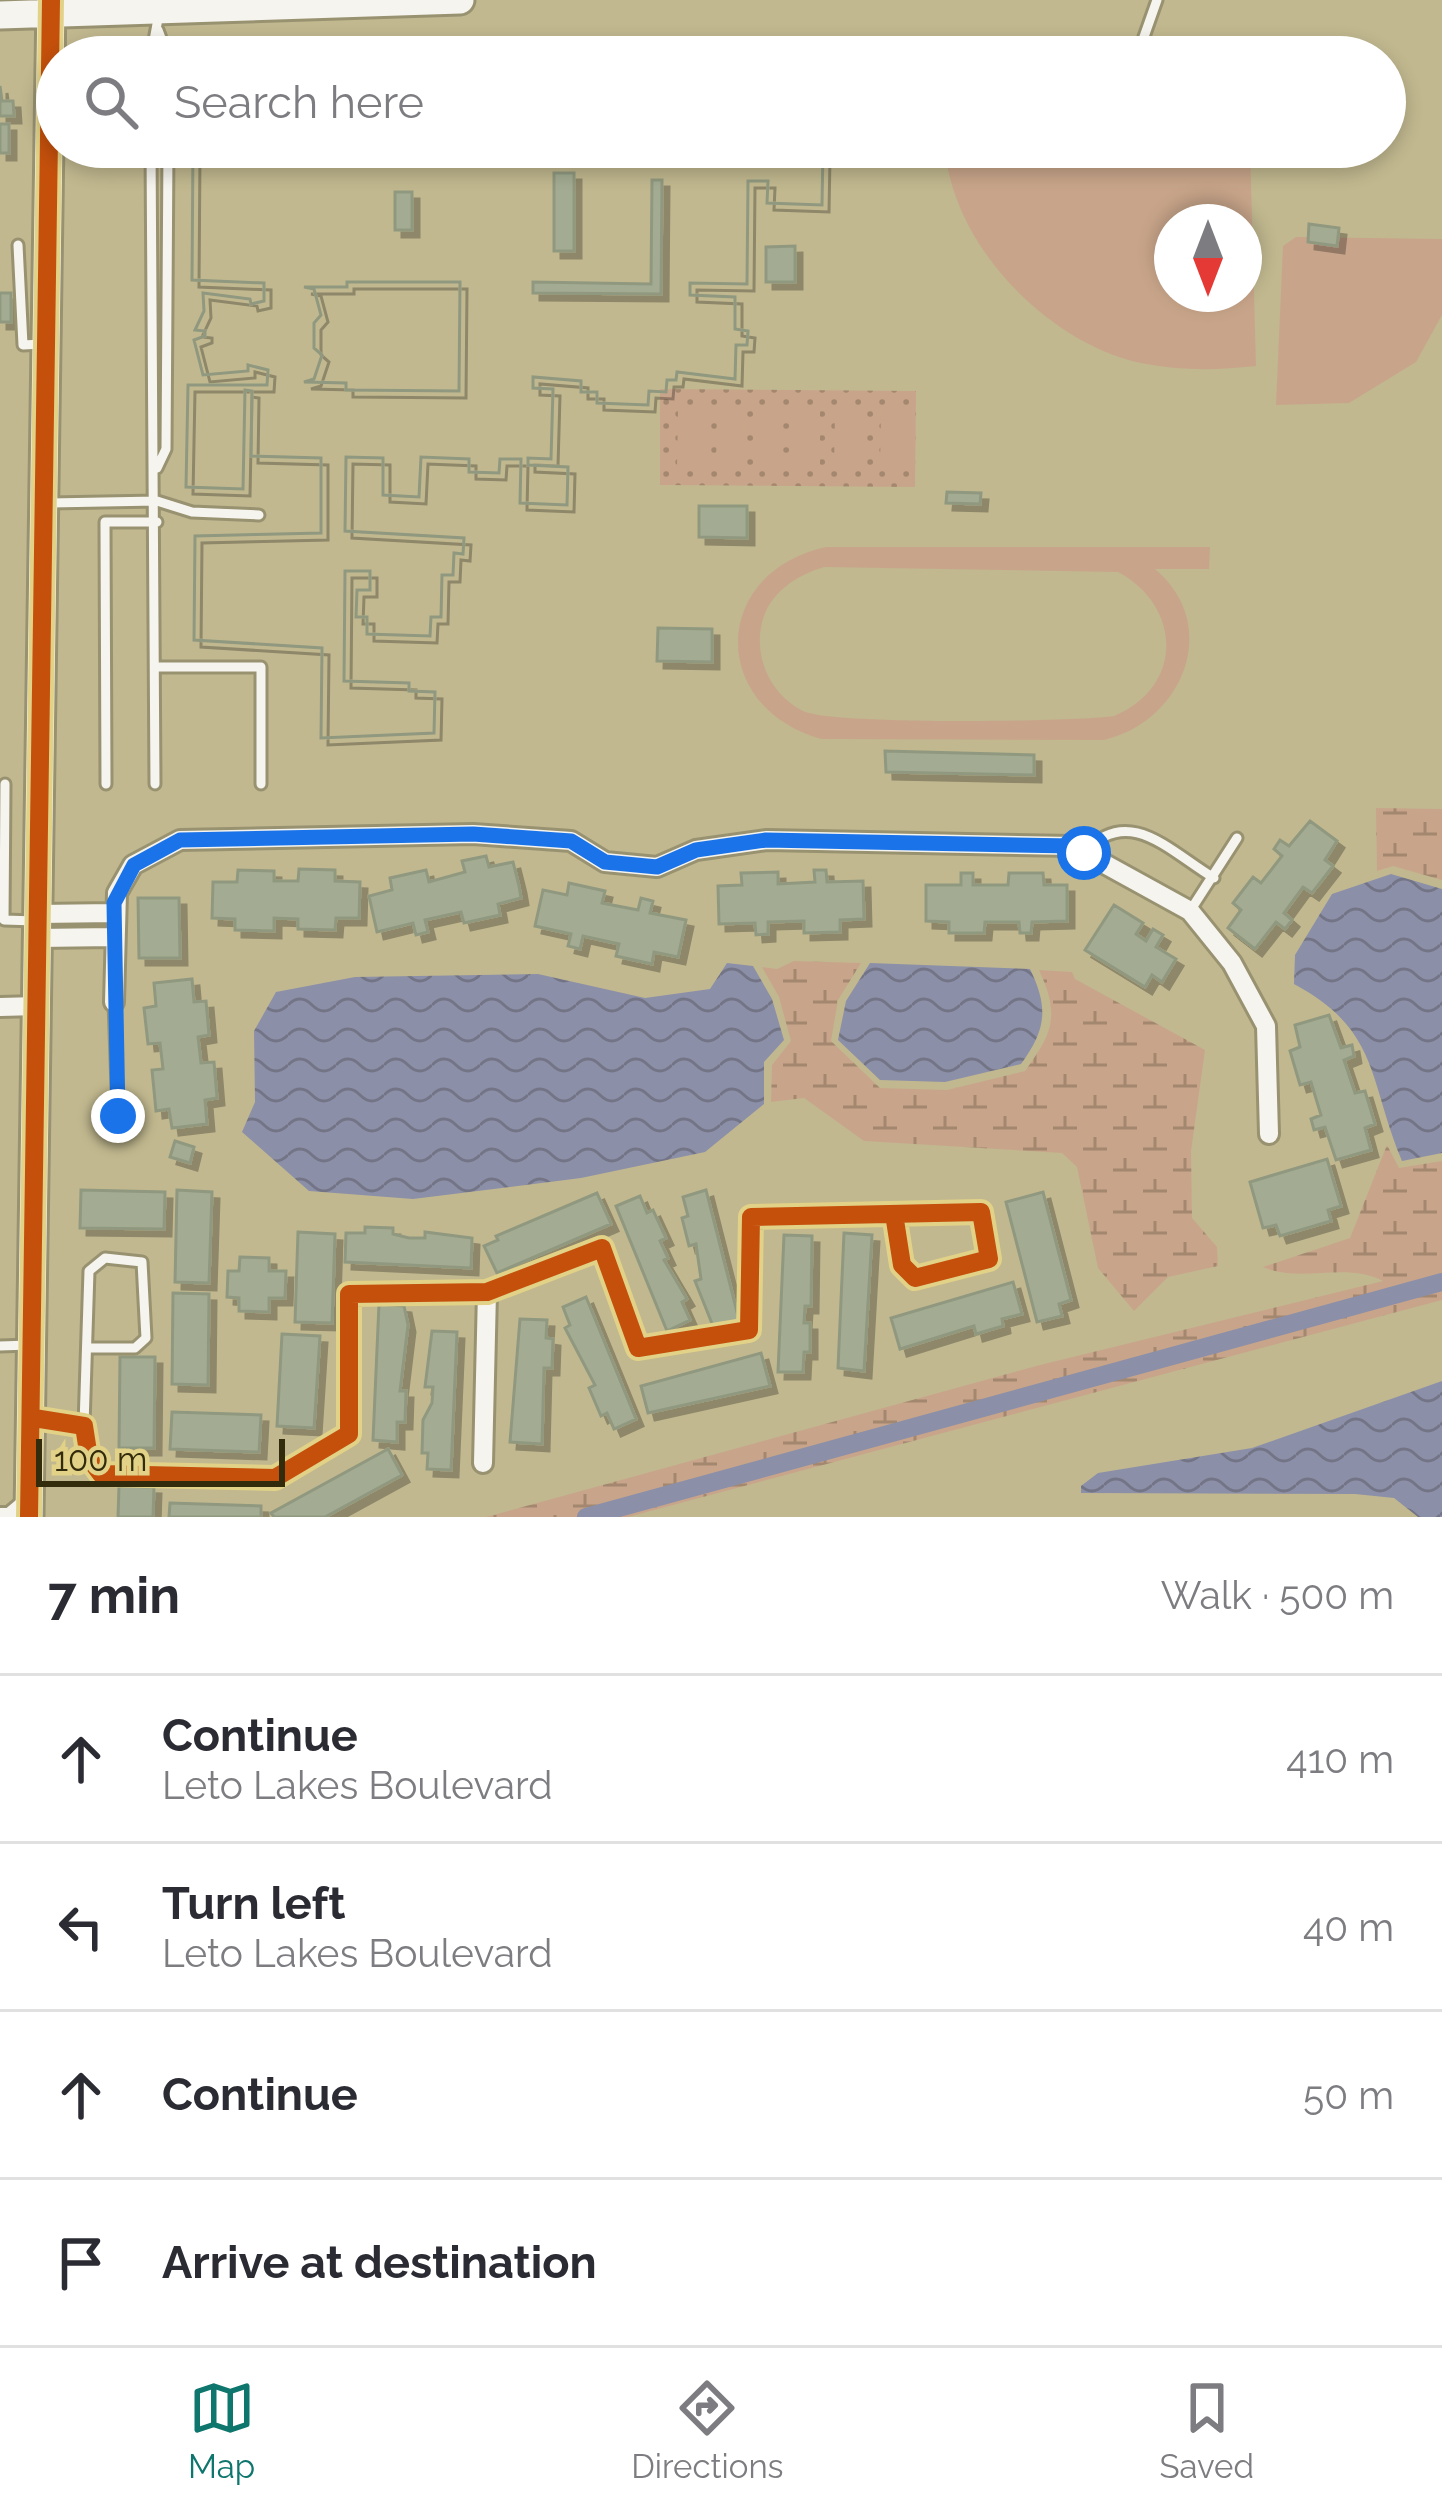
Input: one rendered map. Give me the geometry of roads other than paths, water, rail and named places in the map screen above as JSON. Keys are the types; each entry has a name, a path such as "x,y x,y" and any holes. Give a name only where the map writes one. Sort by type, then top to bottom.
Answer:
{"street":[{"path":"0,15 51,8 158,21 460,0"},
{"path":"0,1517 29,1509 34,1418 47,344 34,313 48,275 49,168"},
{"path":"114,1002 113,913 124,876 134,865 180,840 473,834 571,841 605,862 657,867 696,850 766,840 1072,846 1190,911 1232,963 1266,1026 1269,1133"},
{"path":"39,924 113,913"},
{"path":"39,924 113,937"},
{"path":"0,1006 37,1006"},
{"path":"34,1418 84,1426 89,1458 101,1474 275,1478 349,1434 349,1294 487,1292 602,1248 638,1348 749,1330 751,1217 981,1212 989,1259 915,1278 902,1264 894,1214"},
{"path":"483,1463 487,1292"}],"lane":[{"path":"1144,36 1157,0"},
{"path":"155,36 158,21"},
{"path":"158,21 162,36"},
{"path":"151,168 149,447 157,468 155,784"},
{"path":"157,468 166,449 168,168"},
{"path":"18,245 19,278 34,313"},
{"path":"19,278 48,275"},
{"path":"45,503 157,501 192,512 260,515"},
{"path":"106,784 105,522 157,522"},
{"path":"156,668 261,668 261,784"},
{"path":"39,924 4,920 3,784 41,784"},
{"path":"1084,853 1112,830 1130,827 1214,878"},
{"path":"1190,911 1237,838"},
{"path":"114,1002 118,1116"},
{"path":"84,1426 88,1348 94,1262 131,1257 142,1262 146,1338 135,1348 88,1348"},
{"path":"0,1346 35,1345"}],"water":[{"path":"1391,874 1442,889 1442,1153 1402,1161 1357,1039 1322,1001 1294,984 1295,955 1332,894"},
{"path":"727,963 753,966 772,999 784,1040 764,1062 764,1104 705,1152 581,1178 413,1199 309,1191 242,1132 255,1102 254,1031 276,992 355,977 538,974 645,998 710,989"},
{"path":"870,963 1030,969 1042,1007 1036,1040 1021,1064 945,1082 880,1080 838,1040 846,1001"},
{"path":"1442,1381 1442,1517 1418,1517 1394,1498 1355,1494 1081,1493 1081,1486 1098,1473 1252,1448"}],"waterway":[{"path":"586,1517 1442,1282"}]}
